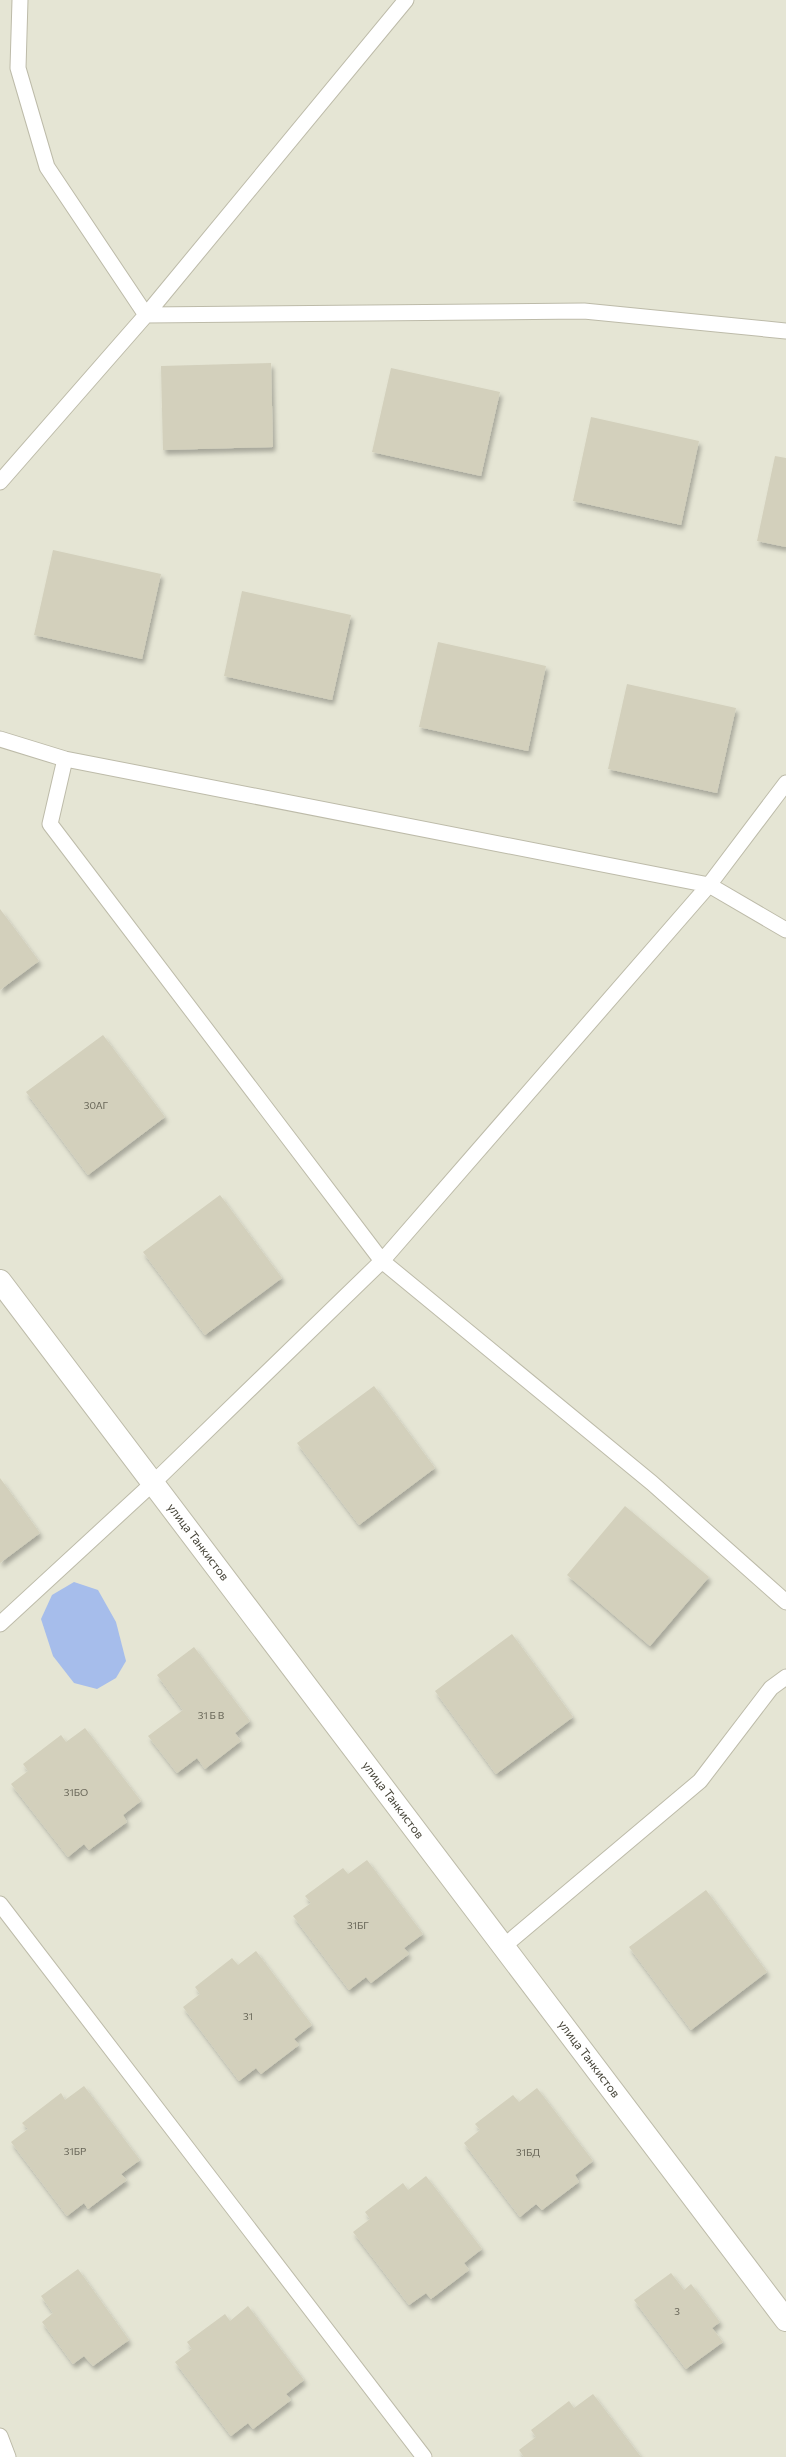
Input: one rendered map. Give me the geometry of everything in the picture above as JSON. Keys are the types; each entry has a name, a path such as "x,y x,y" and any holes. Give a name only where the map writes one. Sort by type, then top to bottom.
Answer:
{"street":[{"name":"улица Танкистов","path":"0,1281 786,2320"}],"lane":[{"path":"20,0 18,68 47,167 146,315"},
{"path":"0,482 146,315 406,0"},
{"path":"146,315 584,311 786,331"},
{"path":"0,740 65,759 709,885 786,930"},
{"path":"65,759 50,824 382,1261 652,1483 786,1602"},
{"path":"0,1624 153,1483 382,1261 709,885 786,782"},
{"path":"504,1946 700,1781 772,1688 786,1677"},
{"path":"0,1904 424,2457"},
{"path":"0,2436 8,2457"}],"shaded area":[{"path":"0,0 786,0 786,2457 0,2457"}],"water":[{"path":"74,1582 98,1590 116,1622 126,1661 116,1678 97,1689 74,1683 53,1656 41,1619 52,1595"}],"building":[{"path":"271,363 273,447 163,450 161,366"},
{"path":"391,368 500,392 481,476 372,452"},
{"path":"591,417 699,441 681,525 573,501"},
{"path":"775,456 786,458 786,547 757,541"},
{"path":"53,550 161,574 142,659 34,635"},
{"path":"242,591 351,615 332,700 224,676"},
{"path":"438,642 546,666 528,751 419,727"},
{"path":"627,684 736,708 717,793 608,769"},
{"path":"0,909 39,961 0,990"},
{"path":"103,1035 165,1117 88,1175 26,1092"},
{"path":"220,1195 282,1278 205,1335 143,1252"},
{"path":"374,1386 435,1468 359,1525 297,1443"},
{"path":"0,1478 40,1533 0,1563"},
{"path":"625,1506 709,1577 650,1646 567,1575"},
{"path":"512,1634 573,1717 496,1774 435,1691"},
{"path":"194,1647 250,1721 235,1733 241,1741 205,1769 197,1758 177,1773 148,1736 183,1710 157,1675"},
{"path":"85,1728 141,1801 123,1815 127,1822 89,1850 84,1844 68,1857 11,1784 28,1771 23,1764 61,1735 66,1742"},
{"path":"367,1860 423,1934 404,1948 409,1954 371,1983 366,1977 349,1990 293,1916 311,1903 305,1896 343,1868 348,1874"},
{"path":"706,1890 767,1972 691,2030 629,1947"},
{"path":"256,1951 312,2025 294,2039 299,2045 261,2074 256,2068 239,2081 183,2007 200,1994 195,1987 232,1958 238,1965"},
{"path":"84,2086 140,2160 121,2174 127,2180 88,2209 84,2203 67,2216 11,2142 28,2129 22,2123 61,2093 65,2100"},
{"path":"537,2088 593,2161 575,2175 579,2182 542,2210 536,2204 520,2217 464,2143 480,2130 475,2124 513,2095 519,2102"},
{"path":"426,2176 482,2249 464,2263 469,2270 431,2299 426,2293 409,2305 353,2232 370,2219 365,2212 403,2183 408,2190"},
{"path":"78,2269 129,2340 93,2366 84,2356 73,2364 42,2322 53,2313 41,2296"},
{"path":"671,2273 684,2290 691,2284 720,2322 712,2328 723,2342 686,2369 634,2300"},
{"path":"248,2306 304,2380 286,2394 291,2400 253,2429 248,2423 231,2436 175,2362 192,2349 187,2342 225,2314 230,2321"},
{"path":"593,2394 641,2457 524,2457 519,2450 536,2437 531,2430 569,2401 574,2408"}]}
